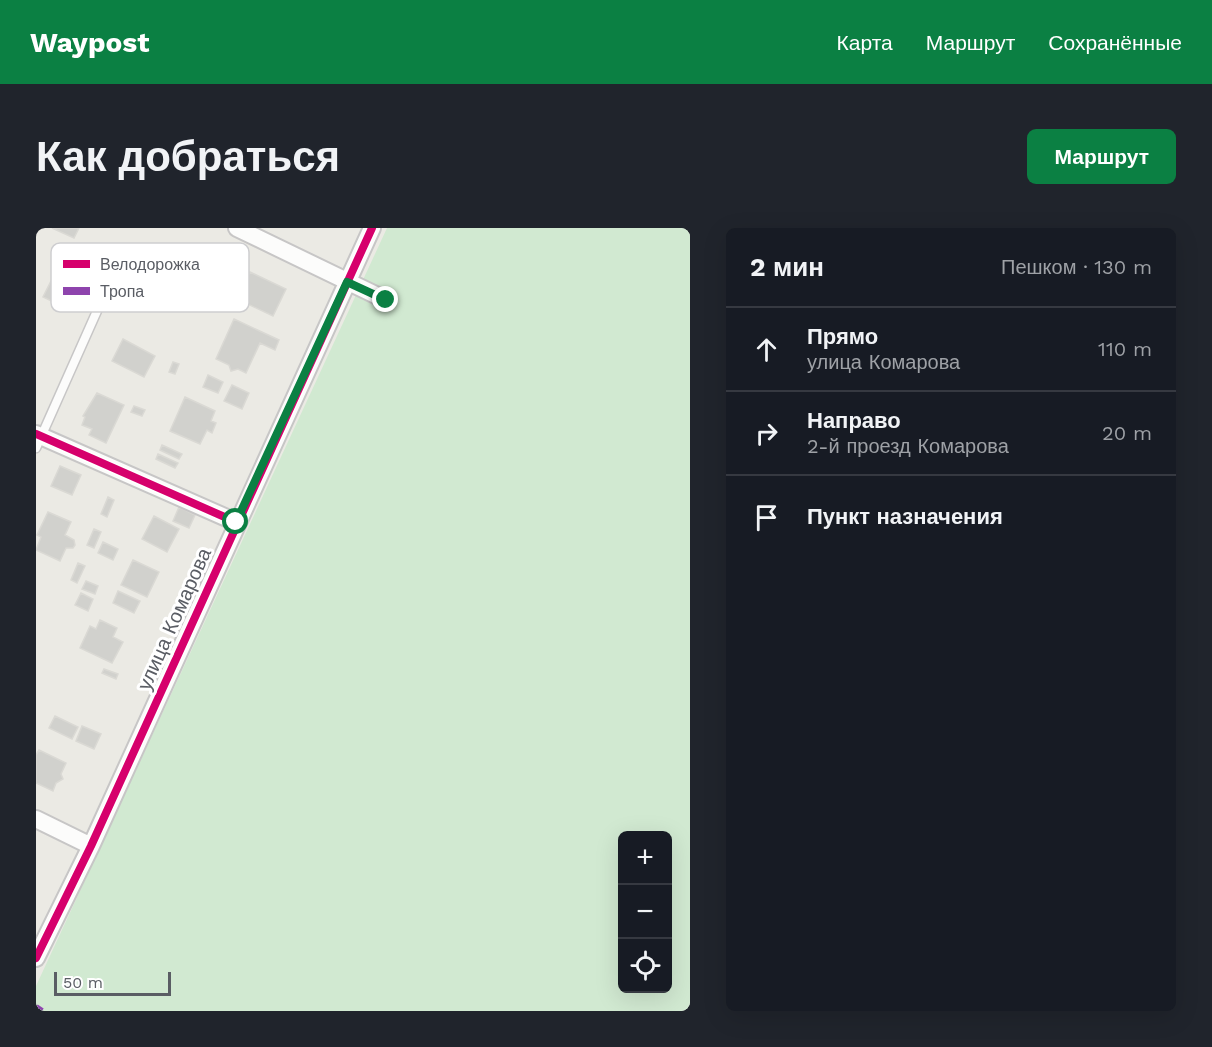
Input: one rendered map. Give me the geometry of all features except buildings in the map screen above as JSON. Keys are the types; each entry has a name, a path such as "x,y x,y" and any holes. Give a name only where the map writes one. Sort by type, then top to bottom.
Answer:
{"street":[{"path":"237,228 386,300"},
{"name":"улица Комарова","path":"36,958 91,846 236,522 372,228"},
{"path":"38,440 236,522"},
{"path":"36,819 91,846"}],"lane":[{"path":"38,440 96,312"}],"green space":[{"path":"387,228 690,228 690,1011 36,1011 36,986"}],"marked path":[{"path":"36,1007 42,1011"}],"cycle path":[{"path":"36,958 91,846 372,228"},
{"path":"36,434 236,522"}],"route":[{"path":"236,522 347,282 386,300"}]}
